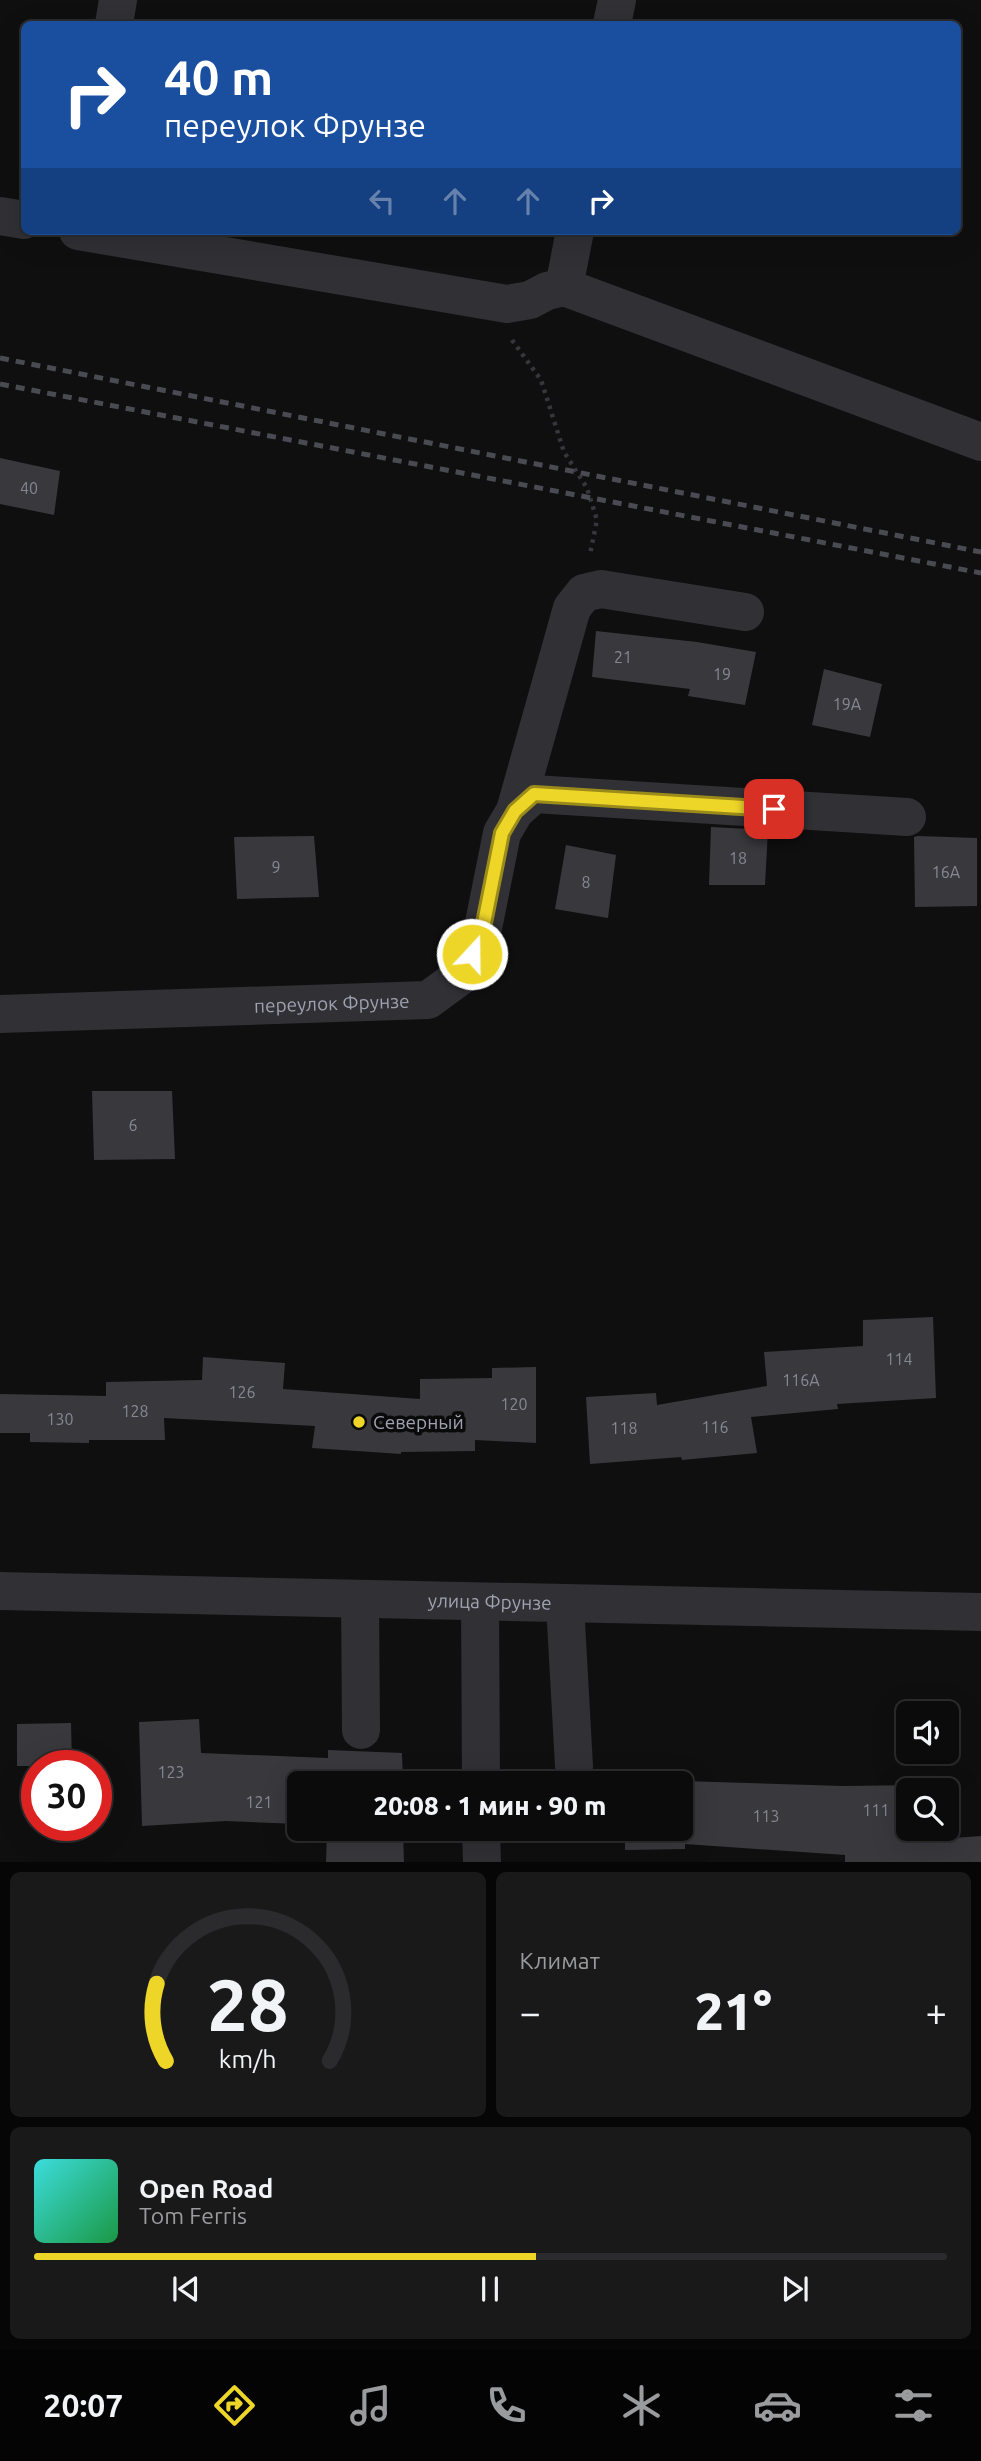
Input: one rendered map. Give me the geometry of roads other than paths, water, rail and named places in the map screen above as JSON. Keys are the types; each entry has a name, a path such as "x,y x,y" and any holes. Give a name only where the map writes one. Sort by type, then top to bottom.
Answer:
{"street":[{"path":"114,21 118,0"},
{"path":"613,21 617,0"},
{"path":"0,216 21,220"},
{"path":"102,235 507,304 530,300 547,291 564,287 981,442"},
{"path":"564,287 574,235"},
{"name":"переулок Фрунзе","path":"0,1014 428,1000 462,975 482,933 502,833 515,811 572,608 584,593 601,589 745,612"},
{"path":"515,811 534,794 907,817"},
{"name":"улица Фрунзе","path":"0,1591 981,1612"},
{"path":"360,1599 361,1730"},
{"path":"480,1602 481,1771"},
{"path":"565,1604 574,1766"},
{"path":"481,1841 482,1862"}],"railway":[{"path":"0,358 981,552"},
{"path":"0,384 981,573"}],"place":[{"name":"Северный","path":"359,1422"}]}
